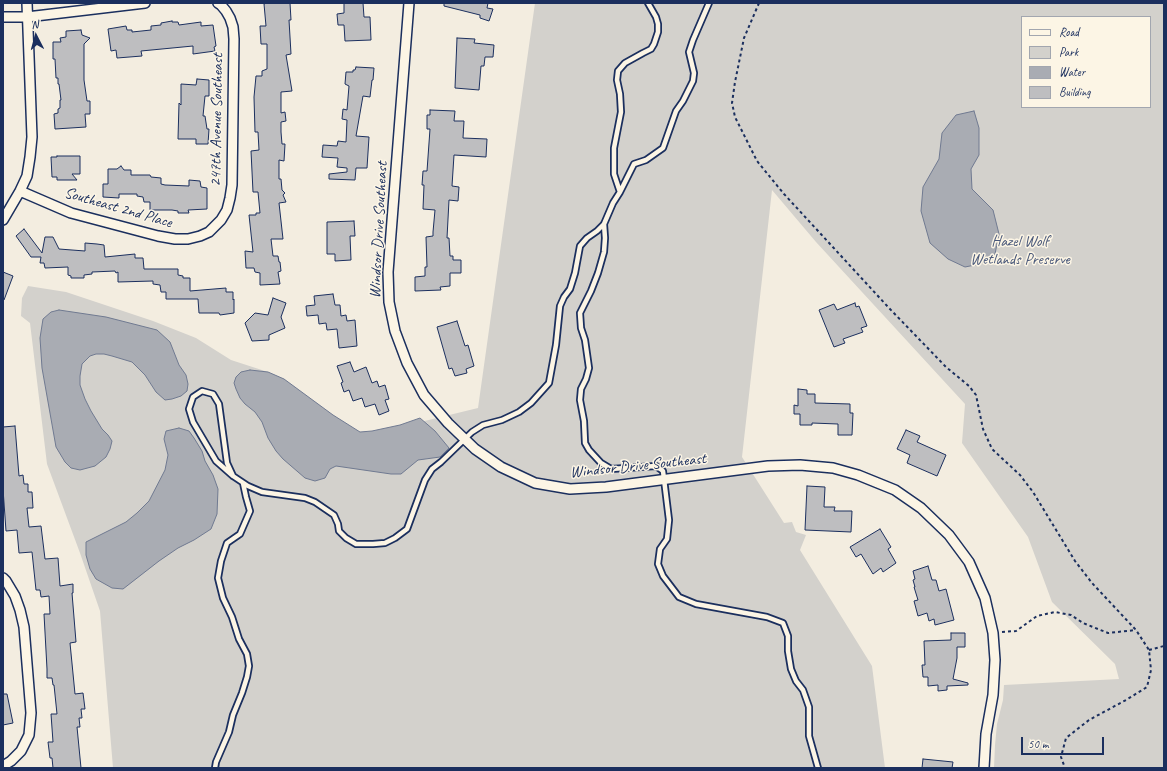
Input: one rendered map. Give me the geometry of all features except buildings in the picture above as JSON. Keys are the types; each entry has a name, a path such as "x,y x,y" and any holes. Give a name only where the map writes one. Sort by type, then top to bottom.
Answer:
{"street":[{"path":"3,220 27,176 30,157 32,137 27,3"},
{"path":"3,17 27,17 145,3"},
{"name":"Windsor Drive Southeast","path":"409,3 388,272 389,302 395,331 407,363 424,395 448,423 475,449 501,467 535,483 570,489 606,487 768,466 800,465 833,468 858,475 895,490 921,508 949,535 969,562 985,598 993,633 995,660 993,694 986,734 984,768"},
{"name":"247th Avenue Southeast","path":"209,232 221,220 227,210 232,186 234,38 230,18 219,4"},
{"name":"Southeast 2nd Place","path":"20,191 71,213 158,236 188,240 209,232"},
{"path":"3,578 6,580 15,596 24,627 31,713 28,735 20,751 11,761 3,766"}],"lane":[{"path":"620,192 614,174 614,156 621,112 620,94 617,80 618,71 624,63 651,49 654,44 658,32 658,24 656,17 648,3"},
{"path":"234,476 227,463 218,404 213,394 202,391 192,397 189,408 193,422 216,461 234,476 248,486 262,492 305,498 315,502 334,516 338,524 339,531 346,538 356,544 385,543 395,538 407,528 424,480 432,469 472,432 483,425 502,420 519,412 531,403 549,383 556,345 560,306 570,289 575,273 580,246 604,224 634,164 646,160 662,148 676,111 693,81 694,73 689,52 709,3"},
{"path":"604,224 604,252 591,291 580,313 581,328 585,340 589,368 581,389 580,400 584,421 585,443 600,463 611,469 656,466 663,471 669,520 667,539 660,549 658,564 663,576 679,596 696,604 767,617 783,623 788,636 788,651 792,669 796,681 803,690 809,706 809,736 818,768"},
{"path":"215,768 242,693 249,666 247,654 239,639 232,617 222,598 218,578 221,561 227,543 240,534 250,511 243,482"}],"path":[{"path":"759,3 744,38 732,103 735,117 756,161 784,194 889,308 946,367 976,395 983,429 992,449 1020,475 1033,492 1075,561 1092,583 1136,630 1149,650 1152,670 1147,687 1089,720 1066,738 1061,757 1065,768"},
{"path":"993,633 1016,632 1038,616 1054,612 1071,614 1083,622 1108,633 1136,630"},
{"path":"1149,650 1164,646"}],"green space":[{"name":"Hazel Wolf Wetlands Preserve","path":"535,3 1164,3 1164,768 994,768 997,724 1003,700 1004,685 1119,679 1115,664 1052,602 1028,537 962,443 965,404 816,242 772,190 742,457 784,523 792,522 796,532 806,535 800,550 872,666 885,768 113,768 100,611 47,464 30,323 21,316 22,298 28,286 66,292 153,321 196,338 231,360 284,379 363,436 478,408"}],"water":[{"path":"974,111 979,128 979,155 971,169 972,189 993,210 999,234 995,254 980,264 965,267 948,259 930,243 921,211 923,187 939,159 942,133 956,115"},
{"path":"59,310 106,317 157,330 170,342 179,365 186,375 188,384 187,391 181,396 165,400 156,392 145,375 132,362 104,354 90,356 82,364 80,385 91,411 102,429 112,441 106,457 95,466 80,470 71,468 65,462 56,447 42,368 40,338 43,319 51,312"},
{"path":"250,370 268,372 284,379 333,415 360,432 400,425 420,418 435,431 449,448 440,457 418,460 401,474 391,474 336,466 330,469 325,478 315,481 305,478 276,451 268,438 262,422 255,412 240,398 234,383 236,377 241,372"},
{"path":"179,428 189,431 194,438 202,451 218,489 217,514 211,529 178,548 123,589 112,588 96,579 90,569 86,555 86,542 126,522 149,501 165,470 168,455 164,439 166,431"}]}
